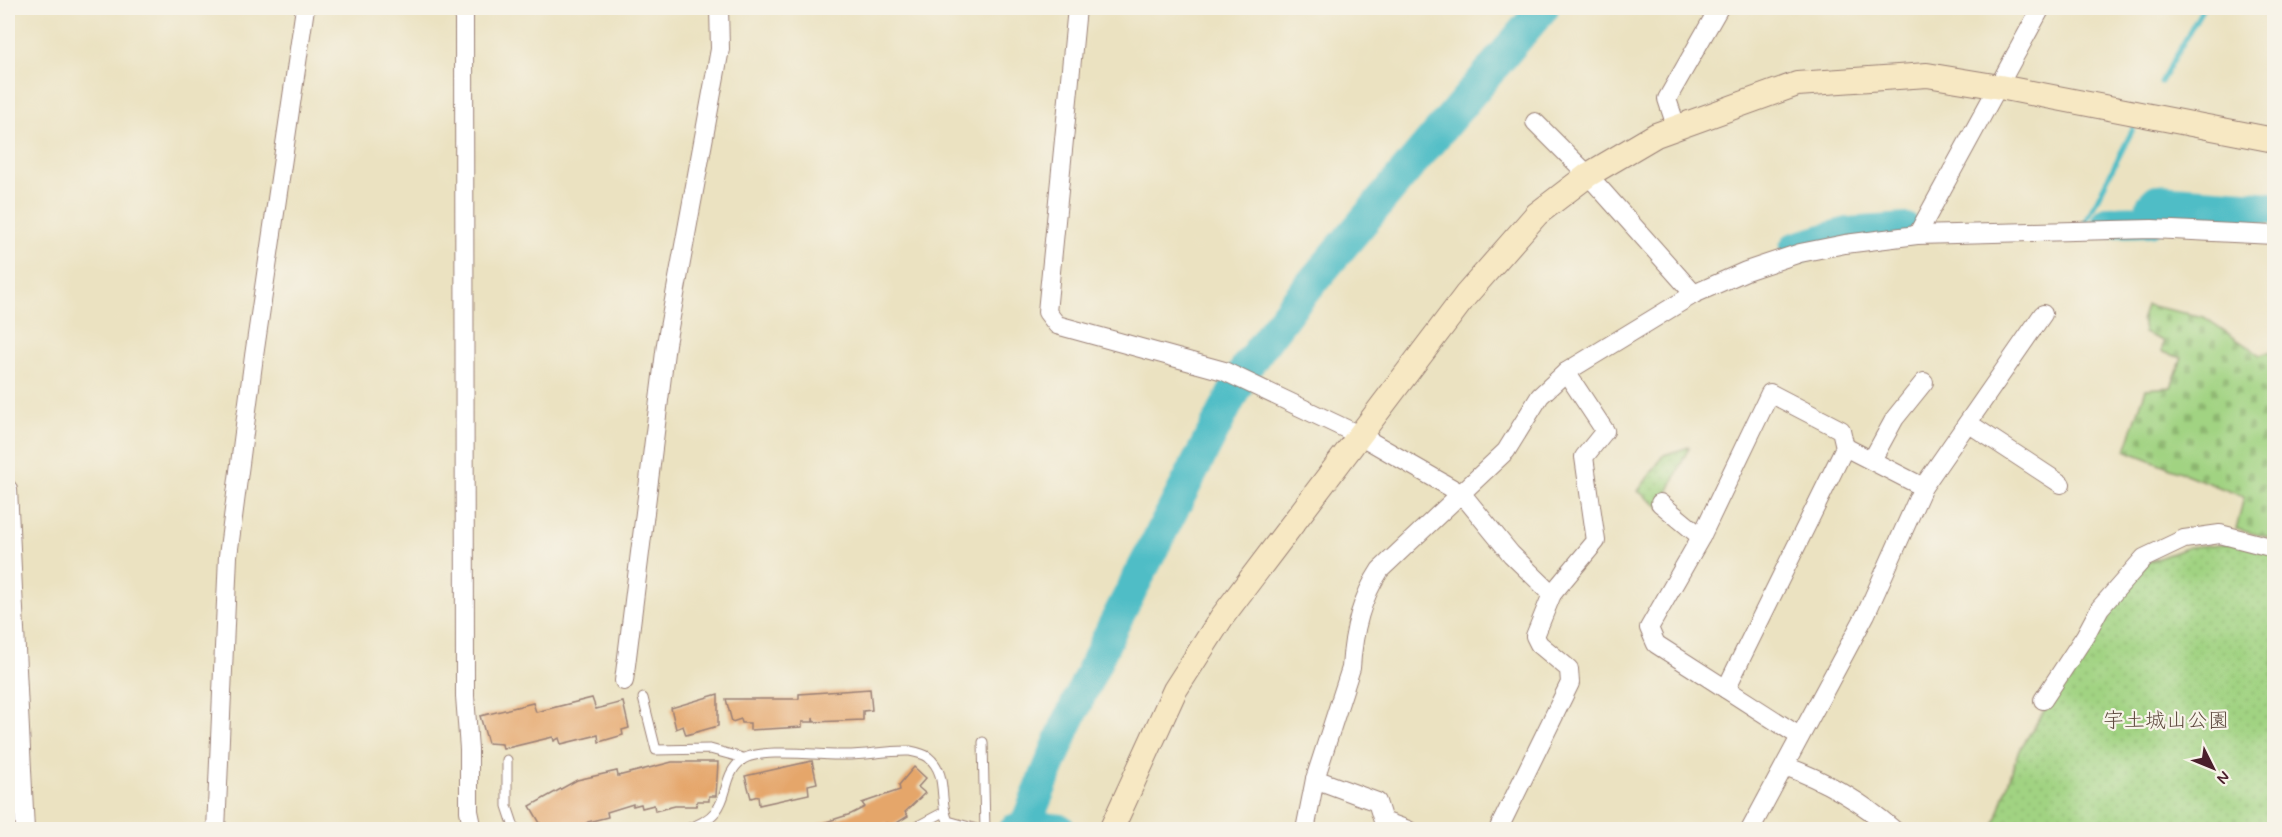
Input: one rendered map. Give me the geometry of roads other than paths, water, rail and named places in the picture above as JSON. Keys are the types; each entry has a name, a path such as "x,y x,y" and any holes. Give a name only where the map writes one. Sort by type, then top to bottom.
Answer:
{"street":[{"path":"216,830 228,556 254,356 305,8"},
{"path":"464,8 465,696 469,811 472,830"},
{"path":"624,681 666,344 720,49 719,8"},
{"path":"1077,8 1047,312 1057,325 1224,371 1361,436 1462,494 1511,554 1552,594"},
{"path":"1676,126 1667,99 1719,8"},
{"path":"1917,235 2000,87 2041,8"},
{"path":"1111,830 1175,690 1221,617 1491,264 1537,214 1588,175 1656,135 1676,126 1797,84 1927,75 2274,140"},
{"path":"1535,122 1588,175 1694,294"},
{"path":"1305,830 1315,780 1351,668 1352,650 1365,593 1380,570 1506,451 1540,396 1566,372 1694,294 1746,271 1800,253 1845,244 1917,235 2152,229 2274,235"},
{"path":"1750,830 1866,614 1923,487 2043,314"},
{"path":"1498,830 1570,683 1569,669 1539,644 1535,636 1552,594 1596,541 1584,457 1605,431 1566,372"},
{"path":"1872,460 1895,418 1924,382"},
{"path":"1726,689 1845,447 1841,430 1770,393 1701,537 1649,628 1656,644 1799,736"},
{"path":"1968,423 2061,484"},
{"path":"1845,447 1923,487"},
{"path":"8,489 25,830"},
{"path":"1660,503 1701,537"},
{"path":"2043,700 2085,636 2100,608 2144,558 2184,540 2220,534 2274,548"},
{"path":"1785,766 1812,776 1850,798 1894,830"},
{"path":"1315,780 1377,802 1383,821 1408,830"}],"lane":[{"path":"643,698 656,750 710,749 744,758 801,751 844,756 911,751 927,756 938,770 943,788 944,812 948,820 980,830"},
{"path":"983,742 986,830"},
{"path":"684,830 700,825 722,806 734,768 744,758"},
{"path":"507,760 507,806 515,830"},
{"path":"910,830 944,812"}],"waterway":[{"path":"1014,830 1025,826 1065,728 1113,626 1247,366 1292,306 1543,8"},
{"path":"2161,82 2203,8"},
{"path":"2085,223 2133,129"},
{"path":"2108,222 2150,221 2152,205 2157,200 2274,208"},
{"path":"1795,248 1848,233 1906,229"},
{"path":"1025,826 1060,830"}],"park label":[{"name":"宇土城山公園","path":"2166,721"}]}
